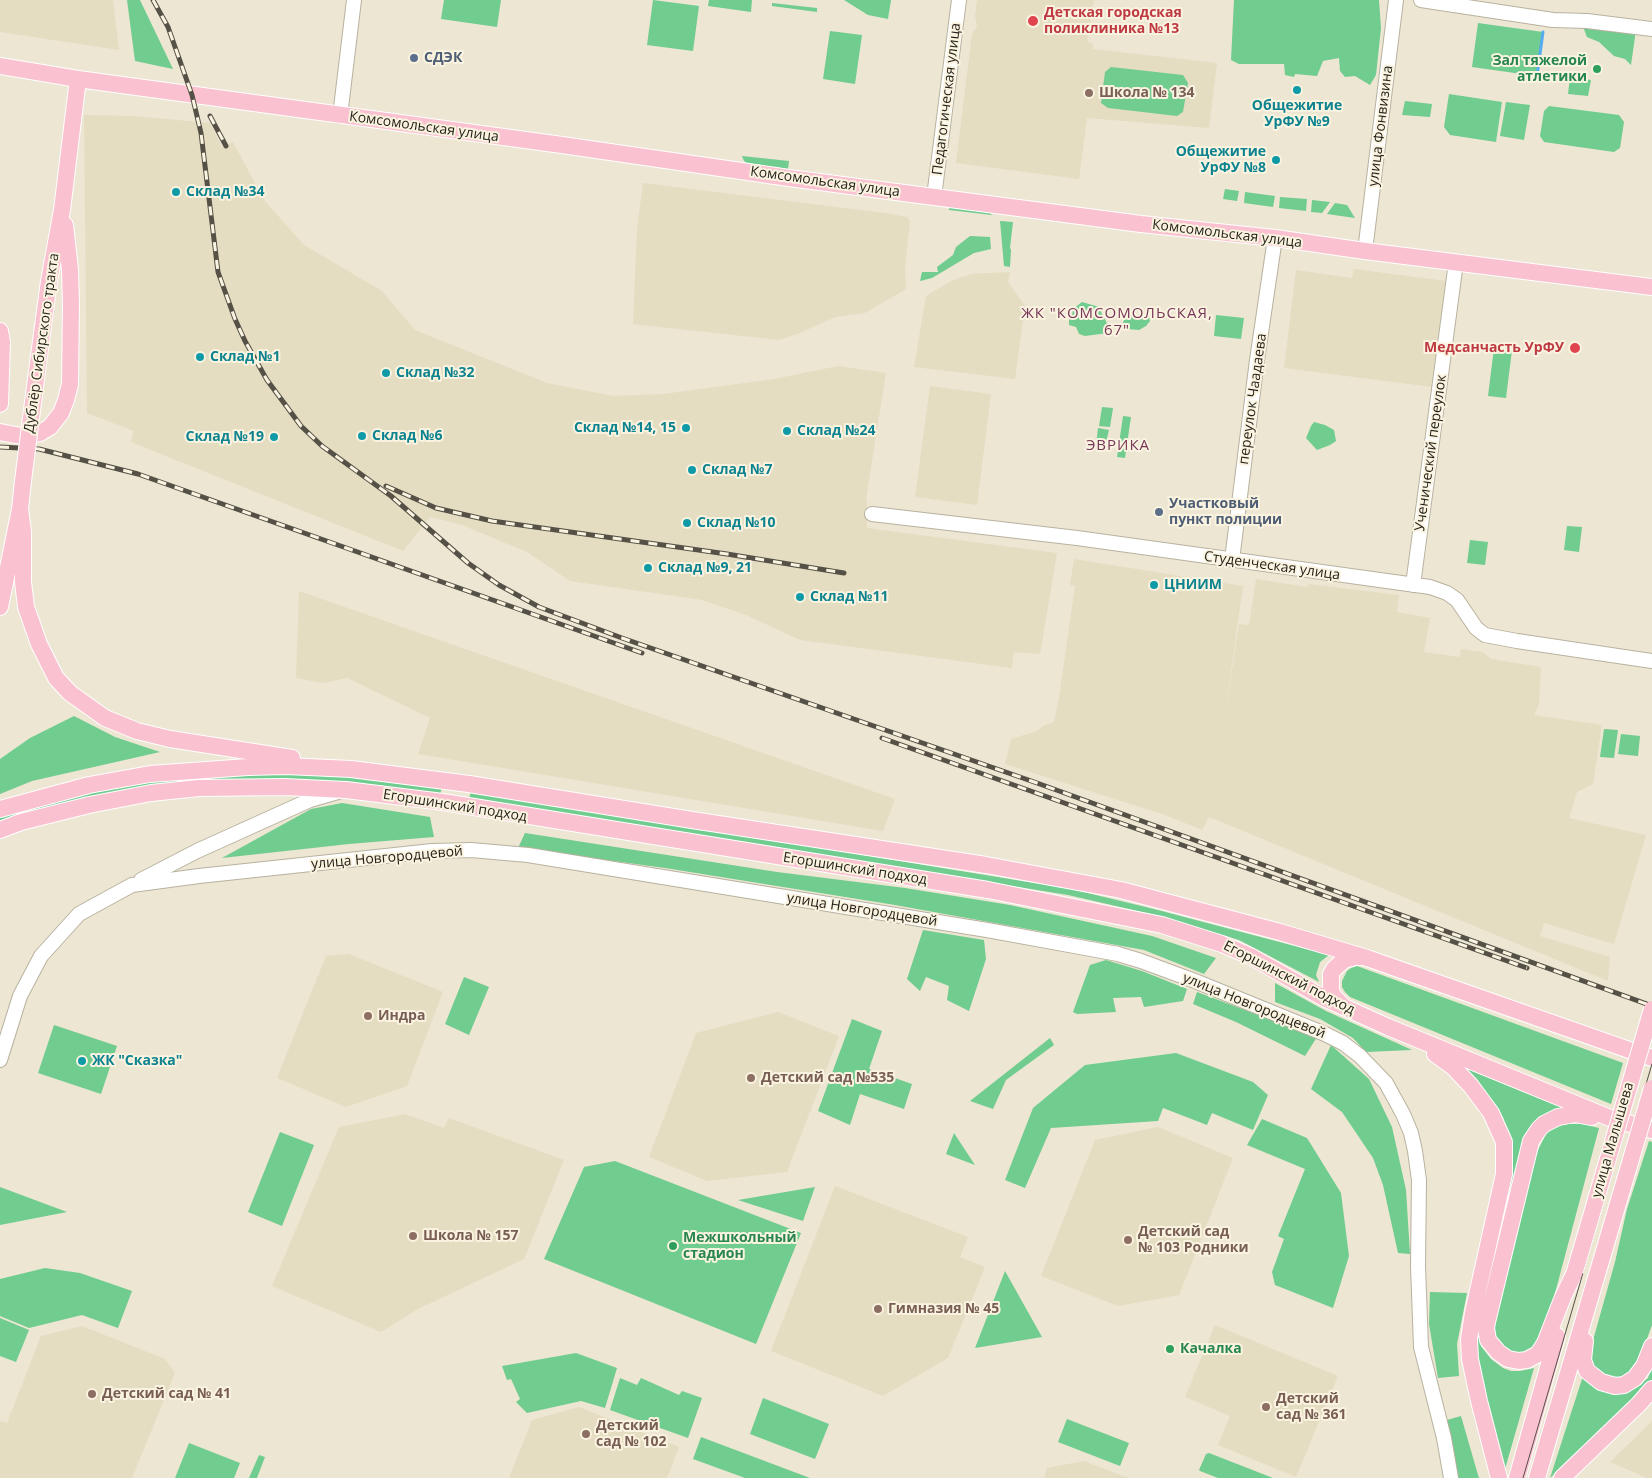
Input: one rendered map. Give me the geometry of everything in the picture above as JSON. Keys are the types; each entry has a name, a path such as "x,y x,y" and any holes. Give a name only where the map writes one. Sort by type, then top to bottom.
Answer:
{"main road":[{"name":"Комсомольская улица","path":"0,66 78,79 340,116 934,197 1142,224 1275,238 1652,287"},
{"name":"Дублёр Сибирского тракта","path":"0,606 20,509 49,281 62,210 78,79"},
{"path":"0,432 21,436 40,433 50,427 61,412 66,400 70,384 71,304 70,270 62,210"},
{"path":"0,331 2,342 0,399"},
{"path":"20,509 26,608 36,636 56,678 70,693 89,708 120,725 170,739 351,768"},
{"name":"Егоршинский подход","path":"0,809 89,785 160,773 248,766 351,768 469,784 1035,873 1158,899 1367,958 1652,1058"},
{"name":"Егоршинский подход","path":"0,830 21,822 151,793 199,788 285,787 346,790 443,802 736,851 988,890 1162,925 1222,944 1250,956 1324,998 1388,1027 1610,1118 1652,1130"},
{"path":"1348,1009 1333,996 1330,985 1331,974 1344,960 1355,957 1367,958"},
{"name":"улица Малышева","path":"1574,1273 1652,1009"},
{"path":"1388,1027 1436,1054 1462,1075 1484,1102 1497,1124 1504,1142 1504,1174 1473,1313 1469,1340 1470,1359 1477,1393 1499,1478"},
{"name":"улица Малышева","path":"1589,1304 1652,1088"},
{"path":"1574,1273 1545,1343 1538,1354 1527,1360 1519,1361 1508,1359 1498,1352 1488,1340 1486,1322 1531,1141 1544,1124 1563,1116 1575,1114 1610,1118"},
{"path":"1517,1478 1574,1273"},
{"path":"1589,1304 1583,1360 1587,1371 1601,1382 1615,1386 1630,1382 1640,1373 1652,1346"},
{"path":"1537,1478 1589,1304"},
{"path":"1562,1478 1639,1404 1652,1389"}],"street":[{"path":"340,116 354,0"},
{"name":"Педагогическая улица","path":"934,197 959,0"},
{"name":"улица Фонвизина","path":"1365,251 1396,0"},
{"path":"1421,0 1554,20 1587,21 1652,29"},
{"name":"переулок Чаадаева","path":"1232,560 1257,360 1275,238"},
{"name":"Ученический переулок","path":"1413,585 1456,262"},
{"name":"Студенческая улица","path":"872,514 1077,538 1430,587 1457,600 1476,628 1485,635 1652,661"},
{"path":"132,885 197,850 310,800 346,790"},
{"path":"197,850 189,859 189,865 199,876"},
{"name":"улица Новгородцевой","path":"0,1060 20,996 41,956 79,914 132,885 432,851 471,850 528,855 1118,954 1195,981 1326,1034 1343,1043 1360,1056 1386,1083 1411,1133 1415,1152 1419,1180 1418,1266 1421,1347 1444,1438 1451,1478"}],"shaded area":[{"path":"0,0 113,0 119,50 0,32"},
{"name":"Школа № 134","path":"977,0 1094,0 1087,41 1093,44 1093,49 1217,63 1209,128 1087,118 1079,179 956,163 972,34 977,26 975,16"},
{"path":"84,115 133,116 210,123 222,147 233,142 264,200 304,245 382,291 415,330 547,383 613,396 663,394 774,379 838,366 886,373 866,499 867,528 1057,553 1040,654 1014,652 1012,668 800,640 746,615 702,600 570,581 527,552 462,525 430,517 403,551 131,442 134,431 87,413"},
{"path":"643,183 907,217 910,221 905,268 906,289 865,313 835,317 800,333 779,340 633,324 637,228"},
{"path":"1354,269 1446,281 1432,387 1284,368 1296,270 1352,278"},
{"path":"1010,272 1008,282 1025,306 1015,379 914,367 926,296 951,281 971,274"},
{"path":"930,386 991,394 977,505 915,497"},
{"path":"1074,559 1243,586 1223,729 1239,624 1249,625 1256,579 1307,587 1308,584 1399,595 1397,612 1430,618 1424,652 1460,657 1461,649 1483,652 1491,659 1541,667 1539,705 1534,715 1602,725 1593,784 1577,792 1569,818 1646,835 1614,944 1544,923 1540,936 1610,957 1608,981 1209,817 1202,830 1165,815 1005,764 1011,739 1037,731 1043,726 1054,722 1075,586 1070,585"},
{"path":"299,591 895,799 883,831 418,754 430,718 347,678 323,683 296,678"},
{"name":"Индра","path":"349,954 443,992 407,1086 346,1107 277,1078 326,956"},
{"name":"Детский сад №535","path":"778,1012 839,1036 787,1172 707,1181 649,1157 696,1033"},
{"name":"Школа № 157","path":"405,1114 444,1128 449,1118 564,1160 524,1259 418,1309 381,1332 272,1286 339,1127"},
{"name":"Детский сад № 103 Родники","path":"1158,1127 1233,1158 1179,1295 1118,1306 1041,1276 1095,1140"},
{"name":"Гимназия № 45","path":"835,1186 968,1237 960,1257 985,1267 948,1358 883,1396 771,1351"},
{"name":"Детский сад № 361","path":"1215,1325 1338,1376 1296,1477 1218,1445 1230,1416 1185,1397"},
{"name":"Детский сад № 41","path":"82,1326 165,1359 175,1373 132,1478 0,1478 0,1421 7,1423 41,1336"},
{"name":"Детский сад № 102","path":"579,1407 679,1447 667,1478 509,1478 532,1420"},
{"path":"1652,1421 1652,1478 1647,1478 1610,1462"},
{"path":"1084,1461 1128,1478 1044,1478 1047,1468"}],"green space":[{"path":"127,0 140,0 173,69 135,61"},
{"path":"444,0 501,0 497,27 441,19"},
{"path":"653,0 699,6 693,51 647,45"},
{"path":"709,0 752,0 751,12 708,6"},
{"path":"844,0 891,0 888,19 868,15"},
{"path":"1234,0 1379,0 1381,28 1376,75 1370,85 1355,76 1345,77 1340,71 1339,58 1323,61 1317,76 1295,74 1294,77 1285,75 1284,64 1239,64 1231,60"},
{"path":"772,3 817,8 817,12 772,6"},
{"path":"1478,23 1543,32 1536,76 1472,67"},
{"path":"1582,24 1636,30 1631,65 1625,59 1614,56 1599,42 1587,37"},
{"path":"830,31 862,35 855,84 823,79"},
{"path":"1111,67 1183,75 1188,83 1183,112 1177,116 1108,108 1101,103 1105,72"},
{"path":"1570,77 1591,80 1588,96 1568,94"},
{"path":"1449,94 1502,102 1496,142 1450,135 1444,127"},
{"path":"1405,101 1432,104 1430,117 1402,115"},
{"path":"1506,102 1530,105 1524,140 1500,136"},
{"path":"1549,106 1619,115 1624,122 1620,148 1614,152 1544,142 1540,136 1544,111"},
{"path":"742,156 789,161 788,169 747,163"},
{"path":"1225,189 1239,191 1237,201 1223,199"},
{"path":"1245,192 1275,196 1273,207 1244,203"},
{"path":"1280,197 1307,199 1306,211 1279,208"},
{"path":"1312,200 1330,202 1322,213 1311,212"},
{"path":"1335,203 1347,205 1355,218 1327,214"},
{"path":"950,204 988,210 992,215 949,210"},
{"path":"1000,221 1013,222 1010,267 1004,266"},
{"path":"970,236 990,237 991,249 974,253 932,278 920,281 922,272 938,272 937,267 953,255 956,247"},
{"path":"1082,302 1103,308 1101,312 1108,325 1108,333 1085,336 1079,334 1076,327 1069,325 1073,309"},
{"path":"1126,315 1149,317 1150,321 1139,330 1127,329 1123,323"},
{"path":"1216,315 1244,318 1241,339 1214,336"},
{"path":"1494,348 1512,350 1506,398 1488,396"},
{"path":"1102,407 1113,408 1110,427 1099,426"},
{"path":"1123,416 1131,417 1125,458 1117,457"},
{"path":"1314,422 1334,430 1336,441 1317,450 1306,438"},
{"path":"1098,428 1109,430 1106,442 1098,446 1096,445"},
{"path":"1567,526 1582,527 1579,552 1564,550"},
{"path":"1470,540 1488,542 1485,565 1467,563"},
{"path":"74,716 115,737 160,752 32,781 0,794 0,759 30,738"},
{"path":"1604,729 1618,730 1614,758 1600,757"},
{"path":"1621,734 1640,736 1638,756 1618,754"},
{"path":"338,773 442,787 440,795 338,781 273,779 0,824 0,816 35,804 178,776"},
{"path":"471,791 1071,889 1329,955 1320,962 1316,975 1319,982 1239,940 1155,915 1068,895 469,799"},
{"path":"342,803 430,817 434,837 222,858 311,809"},
{"path":"525,833 777,872 905,888 1010,905 1152,936 1216,958 1204,974 1144,950 895,905 665,868 518,848"},
{"path":"923,930 984,940 986,959 969,1011 947,1000 949,986 926,977 920,991 907,979"},
{"path":"1106,960 1142,971 1187,989 1183,1001 1144,1007 1141,997 1113,998 1116,1012 1077,1014 1073,1012 1090,965"},
{"path":"1357,966 1623,1063 1611,1104 1350,997 1342,987 1342,981 1347,971"},
{"path":"464,977 489,987 469,1035 445,1024"},
{"path":"1275,983 1326,1011 1412,1050 1366,1052 1353,1038 1320,1019 1275,1002"},
{"path":"1197,992 1317,1037 1305,1056 1236,1022 1193,1004"},
{"path":"852,1019 882,1031 869,1069 912,1084 904,1109 860,1094 850,1125 818,1111"},
{"path":"54,1025 117,1046 101,1094 38,1073"},
{"path":"1050,1038 1054,1045 1006,1080 993,1109 970,1101"},
{"path":"1331,1045 1369,1079 1392,1127 1406,1190 1410,1254 1398,1253 1383,1185 1373,1158 1342,1112 1311,1089"},
{"path":"1176,1053 1253,1082 1268,1095 1253,1130 1212,1113 1207,1125 1163,1108 1158,1121 1051,1128 1025,1188 1005,1180 1033,1108 1085,1065"},
{"path":"1462,1067 1565,1109 1535,1125 1481,1328 1481,1346 1491,1359 1503,1368 1511,1371 1534,1368 1505,1469 1487,1408 1474,1345 1509,1145 1503,1117 1485,1091"},
{"path":"1262,1119 1307,1138 1341,1193 1349,1256 1333,1308 1275,1285 1272,1272 1284,1239 1278,1236 1305,1169 1247,1145"},
{"path":"1568,1124 1582,1124 1599,1128 1542,1340 1529,1353 1515,1355 1498,1346 1493,1331 1499,1297 1537,1152 1546,1134 1555,1127"},
{"path":"280,1132 314,1145 282,1226 248,1212"},
{"path":"954,1133 975,1165 946,1154"},
{"path":"1649,1141 1652,1142 1652,1325 1636,1369 1621,1379 1610,1380 1593,1366 1590,1351 1615,1262 1627,1209"},
{"name":"Межшкольный стадион","path":"615,1161 801,1233 756,1344 544,1259 584,1167"},
{"path":"0,1187 67,1212 0,1225"},
{"path":"815,1187 803,1221 738,1200"},
{"path":"45,1268 80,1273 132,1291 118,1328 82,1315 29,1328 0,1316 0,1279"},
{"path":"1005,1271 1042,1337 975,1348"},
{"path":"1430,1292 1467,1293 1457,1344 1459,1376 1438,1378 1429,1324"},
{"path":"0,1318 29,1330 16,1362 0,1356"},
{"path":"576,1353 617,1368 605,1408 581,1401 527,1413 516,1402 520,1399 511,1379 507,1380 502,1366"},
{"path":"1652,1366 1652,1380 1636,1399 1550,1478 1583,1376 1621,1392 1636,1388 1648,1378"},
{"path":"620,1378 637,1385 641,1378 679,1395 682,1391 702,1398 688,1438 610,1410"},
{"path":"763,1398 829,1424 815,1459 750,1434"},
{"path":"1461,1416 1479,1478 1457,1478 1447,1420"},
{"path":"1067,1419 1129,1443 1120,1466 1058,1442"},
{"path":"701,1437 810,1478 745,1478 693,1459"},
{"path":"189,1443 240,1463 234,1478 175,1478"},
{"path":"1209,1453 1273,1478 1218,1478 1200,1471 1206,1454"},
{"path":"259,1455 265,1457 257,1478 249,1478"}],"waterway":[{"path":"1537,76 1543,32"}],"tram line":[{"path":"1523,1478 1652,1037"},
{"path":"1606,1219 1652,1064"}],"railway":[{"path":"153,0 168,27 192,95 201,133 218,272 235,319 267,380 301,426 322,446 391,496 468,563 499,585 539,607 622,638 1037,783 1652,1006"},
{"path":"210,116 226,146"},
{"path":"0,447 39,449 138,474 642,653"},
{"path":"386,486 436,508 492,521 727,554 844,573"},
{"path":"882,738 1527,968"}],"place":[{"name":"Детская городская поликлиника №13","path":"1033,21"},
{"name":"СДЭК","path":"414,58"},
{"name":"Зал тяжелой атлетики","path":"1597,69"},
{"name":"Общежитие УрФУ №9","path":"1297,90"},
{"name":"Школа № 134","path":"1089,93"},
{"name":"Общежитие УрФУ №8","path":"1276,160"},
{"name":"Склад №34","path":"176,192"},
{"name":"Медсанчасть УрФУ","path":"1575,348"},
{"name":"Склад №1","path":"200,357"},
{"name":"Склад №32","path":"386,373"},
{"name":"Склад №14, 15","path":"686,428"},
{"name":"Склад №24","path":"787,431"},
{"name":"Склад №6","path":"362,436"},
{"name":"Склад №19","path":"274,437"},
{"name":"Склад №7","path":"692,470"},
{"name":"Участковый пункт полиции","path":"1159,512"},
{"name":"Склад №10","path":"687,523"},
{"name":"Склад №9, 21","path":"648,568"},
{"name":"ЦНИИМ","path":"1154,585"},
{"name":"Склад №11","path":"800,597"},
{"name":"Индра","path":"368,1016"},
{"name":"ЖК \"Сказка\"","path":"82,1061"},
{"name":"Детский сад №535","path":"751,1078"},
{"name":"Школа № 157","path":"413,1236"},
{"name":"Детский сад № 103 Родники","path":"1128,1240"},
{"name":"Межшкольный стадион","path":"673,1246"},
{"name":"Гимназия № 45","path":"878,1309"},
{"name":"Качалка","path":"1170,1349"},
{"name":"Детский сад № 41","path":"92,1394"},
{"name":"Детский сад № 361","path":"1266,1407"},
{"name":"Детский сад № 102","path":"586,1434"}],"district":[{"name":"ЖК \"КОМСОМОЛЬСКАЯ, 67\"","path":"1117,322"},
{"name":"ЭВРИКА","path":"1118,446"}]}
